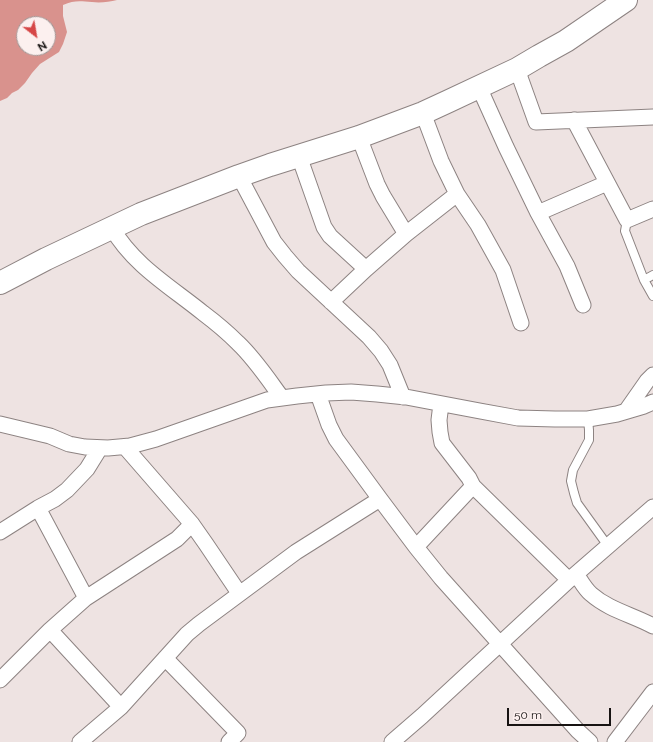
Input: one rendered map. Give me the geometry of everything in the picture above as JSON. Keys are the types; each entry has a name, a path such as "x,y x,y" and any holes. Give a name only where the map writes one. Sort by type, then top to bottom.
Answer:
{"main road":[{"path":"0,283 46,258 141,214 239,176 359,137 423,113 517,69 566,41 626,0"}],"street":[{"path":"517,69 536,122 653,117"},
{"path":"479,87 538,213 567,266 583,305"},
{"path":"423,113 441,161 457,194 478,225 503,270 521,323"},
{"path":"574,120 627,220 653,209"},
{"path":"359,137 380,190 406,234"},
{"path":"299,156 324,226 330,236 366,269"},
{"path":"239,176 274,242 298,271 369,337 381,351 390,365 403,397"},
{"path":"538,213 607,183"},
{"path":"331,302 406,234 457,194"},
{"path":"112,228 125,248 153,275 203,312 239,343 262,370 282,398"},
{"path":"626,411 647,381 653,375"},
{"path":"0,424 50,436 69,444 86,448 108,448 125,447 156,439 267,400 318,394 351,392 403,397 518,418 588,419 626,411 653,402"},
{"path":"318,394 329,425 336,439 440,578 578,731 590,742"},
{"path":"441,404 439,420 442,443 473,486 591,594 617,611 653,626"},
{"path":"125,447 192,524 239,593"},
{"path":"0,532 38,508 56,499 67,490 87,469 100,448"},
{"path":"416,547 473,486"},
{"path":"80,742 121,707 187,634 199,624 296,552 380,499"},
{"path":"392,742 572,577 653,507"},
{"path":"38,508 86,598"},
{"path":"0,680 50,630 86,598 177,539 192,524"},
{"path":"50,630 121,707"},
{"path":"165,658 238,733 229,742"},
{"path":"615,742 653,692"}],"lane":[{"path":"627,220 625,231 644,280 653,296"},
{"path":"644,280 653,275"},
{"path":"588,419 590,430 589,440 573,470 571,481 577,503 608,546"}],"shaded area":[{"path":"0,0 117,0 108,2 77,1 63,5 63,16 67,32 59,52 56,54 56,16 16,16 16,56 53,56 40,64 25,83 7,98 0,101"}]}
